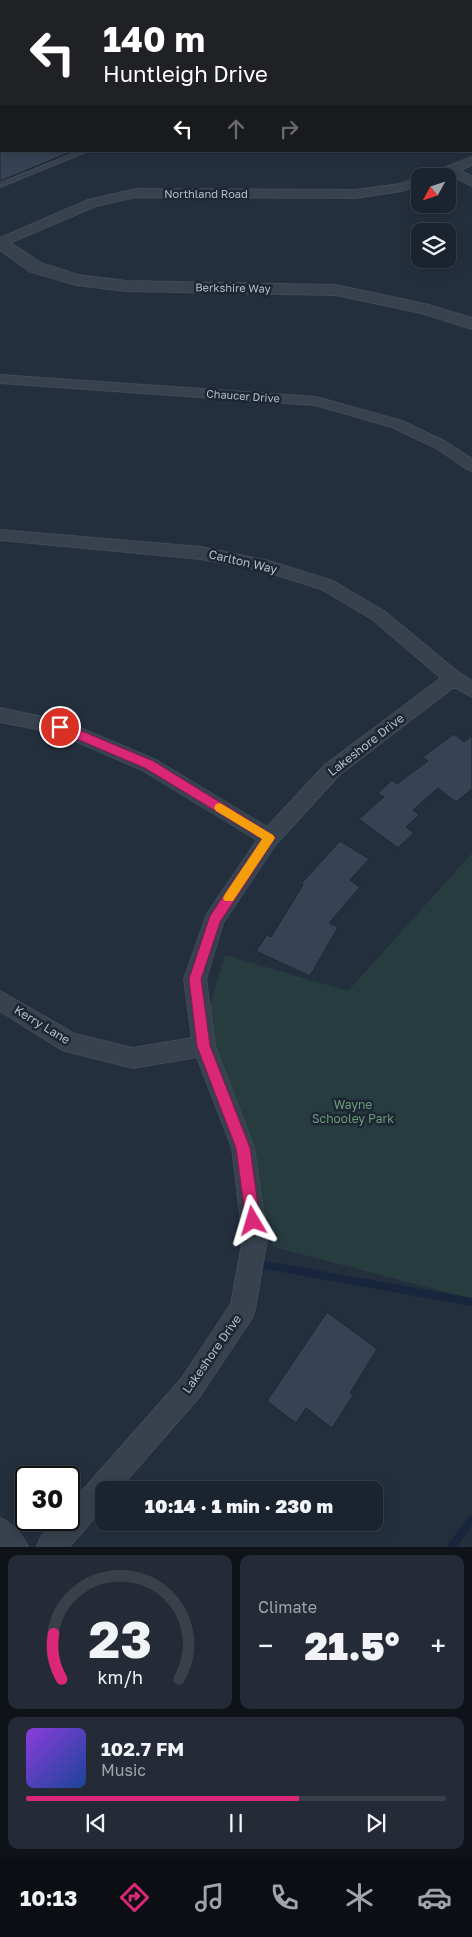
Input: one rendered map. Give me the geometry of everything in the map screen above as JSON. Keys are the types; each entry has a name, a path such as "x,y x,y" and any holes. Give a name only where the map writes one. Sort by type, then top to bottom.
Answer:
{"street":[{"path":"456,169 472,161"},
{"path":"456,173 472,182"},
{"name":"Northland Road","path":"0,243 92,204 136,193 356,194 411,184"},
{"name":"Berkshire Way","path":"0,243 35,267 76,280 126,286 336,290 425,309 472,324"},
{"name":"Chaucer Drive","path":"0,379 316,401 397,424 441,445 472,466"},
{"name":"Carlton Way","path":"0,535 201,553 269,567 327,584 378,615 453,678"},
{"path":"453,678 472,690"},
{"name":"Lakeshore Drive","path":"51,1547 191,1386 244,1309 255,1240 243,1148 204,1046 195,979 214,920 269,838 332,770 453,678"},
{"path":"0,715 60,727 149,764 269,838"},
{"name":"Kerry Lane","path":"0,1000 70,1043 133,1058 204,1046"},
{"path":"0,1532 14,1547"}],"lane":[{"path":"0,185 82,152"}],"green space":[{"name":"Wayne Schooley Park","path":"472,853 472,1299 273,1247 207,1054 209,1008 225,955 348,991"}],"building":[{"path":"0,152 71,152 0,181"},
{"path":"454,734 464,742 472,736 472,789 456,802 438,788 413,810 419,815 406,827 414,833 398,848 359,819 384,797 378,793 392,780 397,784 428,761 423,757"},
{"path":"340,841 369,859 350,880 360,887 329,923 338,927 310,976 256,951 267,935 271,937 303,885 301,884"},
{"path":"327,1312 377,1349 350,1393 353,1395 332,1428 306,1408 296,1423 267,1401"}],"waterway":[{"path":"265,1265 472,1302"},
{"path":"451,1547 472,1519"}],"slow traffic":[{"path":"220,808 269,838 229,898"}],"route":[{"path":"60,727 149,764 269,838 214,920 195,979 204,1046 243,1148 253,1221"}]}
